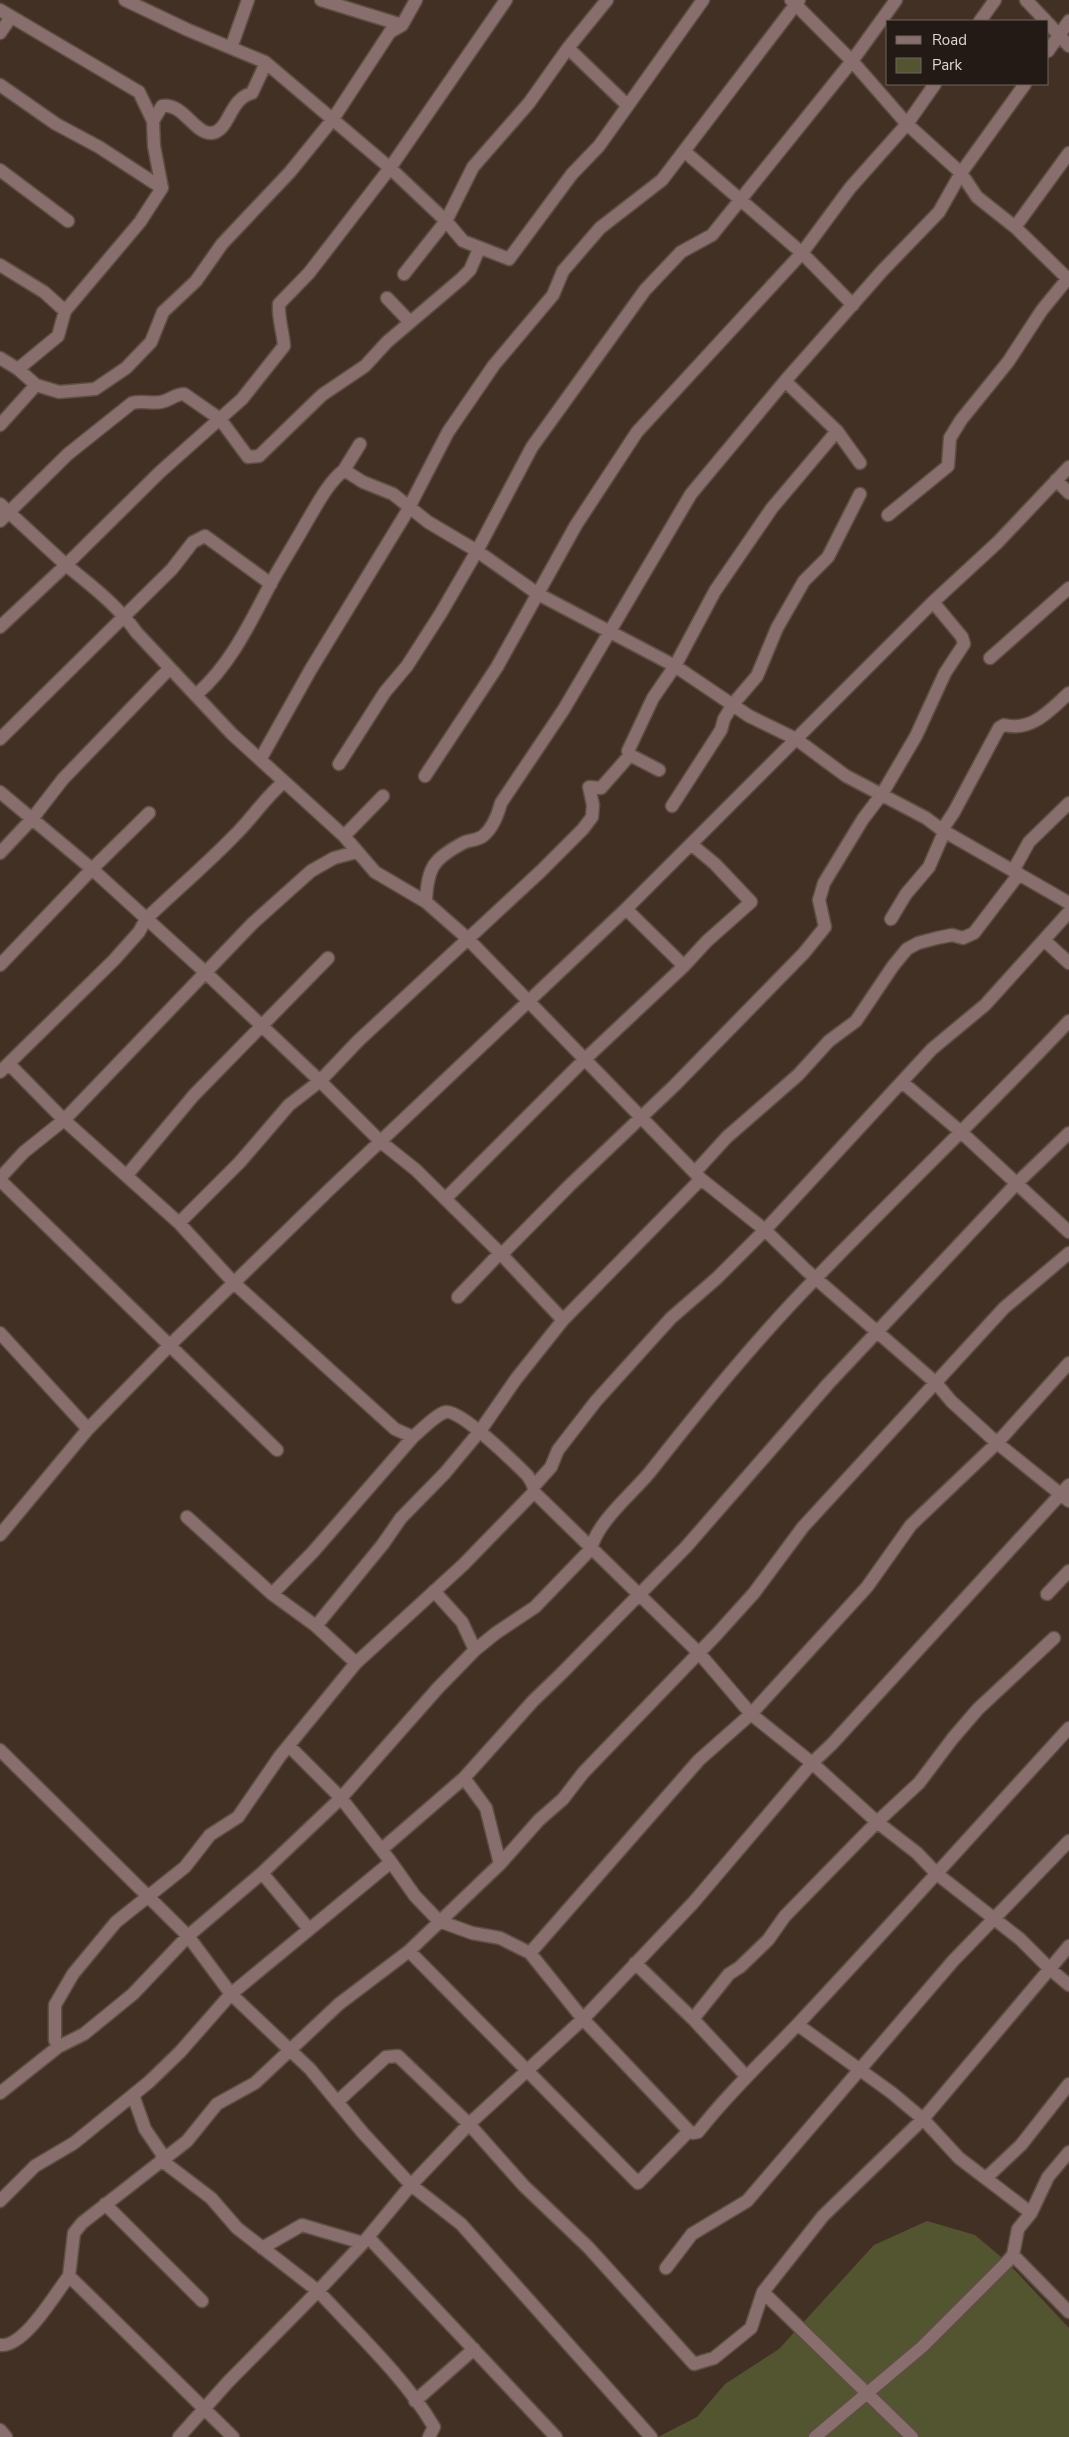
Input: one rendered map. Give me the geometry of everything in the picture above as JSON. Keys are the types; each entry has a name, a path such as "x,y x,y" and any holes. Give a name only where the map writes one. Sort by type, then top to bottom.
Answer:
{"street":[{"path":"125,0 188,30 266,63 390,168 446,221 463,241 478,249 509,259 572,174 599,146 703,0"},
{"path":"231,48 248,0"},
{"path":"321,0 402,25"},
{"path":"0,358 18,369 36,385 58,392 95,389 126,368 151,342 163,312 196,281 222,244 290,172 333,119 390,32 402,25 416,0"},
{"path":"0,627 160,472 242,398 284,346 283,331 278,320 279,304 309,273 390,168 506,0"},
{"path":"404,274 446,221 473,167 529,103 568,48 607,0"},
{"path":"339,764 385,692 422,643 476,551 532,447 645,290 681,252 712,235 852,61 896,0"},
{"path":"981,20 995,0"},
{"path":"1026,0 1045,20"},
{"path":"261,758 311,668 410,506 448,432 494,365 553,295 563,271 600,228 662,180 795,1 852,61 906,124 961,173 977,197 1015,228 1069,279 1042,310 1008,362 961,420 950,438 948,466 888,515"},
{"path":"0,10 139,92 153,121 154,146 162,188 140,222 66,311 58,336 18,369"},
{"path":"0,33 11,17"},
{"path":"1049,50 1069,22"},
{"path":"1049,24 1069,46"},
{"path":"568,48 627,105"},
{"path":"153,121 162,106 171,106 203,131 210,133 217,131 222,128 236,102 244,95 252,93 266,63"},
{"path":"0,85 56,124 99,147 162,188"},
{"path":"424,776 497,667 576,525 637,432 802,253 850,188 906,124 934,85"},
{"path":"426,902 431,866 440,856 466,842 482,837 497,816 502,802 564,709 690,494 785,381 883,270 939,212 961,173 1024,85"},
{"path":"684,151 802,253 854,305"},
{"path":"1015,228 1069,153"},
{"path":"0,170 68,221"},
{"path":"0,521 5,508 68,454 132,403 142,400 157,403 168,401 179,394 184,394 220,419 248,457 259,456 322,395 365,366 410,322 470,270 478,249"},
{"path":"0,265 44,292 66,311"},
{"path":"387,298 410,322"},
{"path":"785,381 837,431 860,463"},
{"path":"0,425 36,385"},
{"path":"659,770 630,755 628,751 654,698 675,666 715,591 772,508 837,431"},
{"path":"197,694 216,678 226,663 327,488 344,470 360,444"},
{"path":"0,1535 88,1429 169,1346 329,1190 626,909 933,602 998,542 1069,467"},
{"path":"344,470 363,482 393,494 428,522 476,551 538,594 675,666 749,716 796,739 846,776 926,818 1069,903"},
{"path":"1056,480 1069,493"},
{"path":"672,806 721,730 724,719 733,704 757,676 777,628 804,581 828,557 860,494"},
{"path":"5,508 66,565 124,615 137,633 197,694 232,734 261,758 284,782 344,836 375,872 426,902 467,938 527,1002 698,1176 764,1230 936,1383 952,1402 1064,1498"},
{"path":"0,739 172,569 193,542 205,536 271,584"},
{"path":"990,658 1069,588"},
{"path":"458,1297 642,1117 816,940 825,927 819,900 824,883 863,819 882,794 916,736 945,673 964,644 962,637 933,602"},
{"path":"0,852 32,819 63,779 170,668"},
{"path":"891,919 906,894 929,867 944,830 999,728 1004,725 1016,728 1025,727 1050,710 1069,692"},
{"path":"179,1223 240,1162 290,1106 320,1081 338,1061 467,938 541,871 583,829 592,817 594,805 589,787 601,788 630,755"},
{"path":"284,782 271,792 258,811 234,837 146,919 139,932 114,960 4,1068 179,1223 234,1283 380,1416 395,1429 413,1437"},
{"path":"0,792 92,869 205,972 381,1142 416,1170 563,1320"},
{"path":"344,836 383,796"},
{"path":"316,1626 383,1544 401,1518 445,1473 480,1431 516,1379 563,1320 698,1176 726,1136 798,1075 829,1041 856,1021 893,966 907,949 918,943 937,938 952,935 963,938 974,933 1016,873 1029,842 1069,804"},
{"path":"0,965 92,869 149,813"},
{"path":"445,1199 584,1060 684,966 707,941 751,902 720,869 691,844"},
{"path":"277,1450 0,1179 16,1159 64,1120 252,923 311,871 334,858 357,852"},
{"path":"626,909 684,966"},
{"path":"58,2046 55,2040 55,2005 73,1974 116,1922 185,1867 210,1835 238,1817 288,1746 356,1663 463,1565 534,1489 551,1467 558,1450 618,1376 671,1318 717,1278 932,1049 985,1004 1069,912"},
{"path":"1044,940 1069,963"},
{"path":"127,1175 194,1095 328,958"},
{"path":"0,2093 58,2046 84,2034 133,1994 188,1936 262,1873 341,1798 438,1688 475,1650 496,1633 535,1607 591,1548 593,1537 605,1520 640,1483 729,1374 816,1278 1069,1021"},
{"path":"902,1082 961,1132 1069,1232"},
{"path":"382,1850 464,1778 533,1701 641,1594 686,1547 790,1426 877,1332 1016,1184 1069,1133"},
{"path":"0,2346 6,2346 24,2335 69,2276 74,2233 82,2223 162,2158 187,2141 217,2104 255,2083 339,2004 409,1951 500,1864 539,1820 563,1798 583,1773 754,1593 803,1527 1004,1308 1069,1252"},
{"path":"0,1332 88,1429"},
{"path":"530,1954 699,1760 751,1714 867,1586 911,1525 998,1443 1069,1363"},
{"path":"272,1594 313,1552 413,1437 445,1412 453,1412 480,1431 527,1476 534,1489 591,1548 641,1594 699,1653 751,1714 812,1763 877,1822 917,1854 937,1874 1020,1939 1069,1985"},
{"path":"179,2437 228,2382 366,2240 411,2185 469,2124 583,2019 693,1903 812,1763 1064,1498 1069,1484"},
{"path":"187,1518 272,1594 316,1626 356,1663"},
{"path":"1047,1594 1069,1571"},
{"path":"434,1590 462,1622 475,1650"},
{"path":"693,2019 729,1974 740,1967 768,1940 785,1916 877,1822 919,1783 978,1709 1054,1638"},
{"path":"288,1746 341,1798 415,1896 439,1921 472,1933 500,1938 530,1954 583,2019 693,2133 698,2132 746,2076 798,2025 1069,1728"},
{"path":"0,1750 188,1936 231,1994 270,2028 310,2069 411,2185 462,2224 651,2437"},
{"path":"464,1778 486,1808 500,1864"},
{"path":"666,2268 692,2234 747,2201 953,1961 1069,1841"},
{"path":"0,2202 35,2166 74,2143 134,2095 180,2052 231,1994 391,1862"},
{"path":"262,1873 309,1929"},
{"path":"337,2102 386,2057 398,2056 469,2124 524,2186 588,2247 694,2364 714,2358 751,2328 763,2292 823,2216 923,2119 1051,1970 1069,1946"},
{"path":"409,1951 638,2183 689,2131"},
{"path":"635,1963 693,2019 746,2076"},
{"path":"798,2025 892,2093 923,2119 959,2158 1031,2213"},
{"path":"986,2178 1021,2145 1069,2084"},
{"path":"134,2095 146,2129 162,2158 211,2198 237,2228 318,2290 416,2401 434,2427 429,2437"},
{"path":"815,2437 922,2347 1012,2255 1018,2229 1031,2213 1048,2177 1069,2152"},
{"path":"105,2204 202,2301"},
{"path":"262,2248 302,2225 366,2240 474,2349 556,2437"},
{"path":"1012,2255 1069,2312"},
{"path":"69,2276 233,2437"},
{"path":"763,2292 912,2437"},
{"path":"1058,2301 1069,2292"},
{"path":"416,2401 474,2349"},
{"path":"0,2430 6,2437"}],"green space":[{"path":"927,2221 975,2235 1007,2262 1069,2328 1069,2437 658,2437 697,2417 725,2384 779,2349 874,2245"}]}
